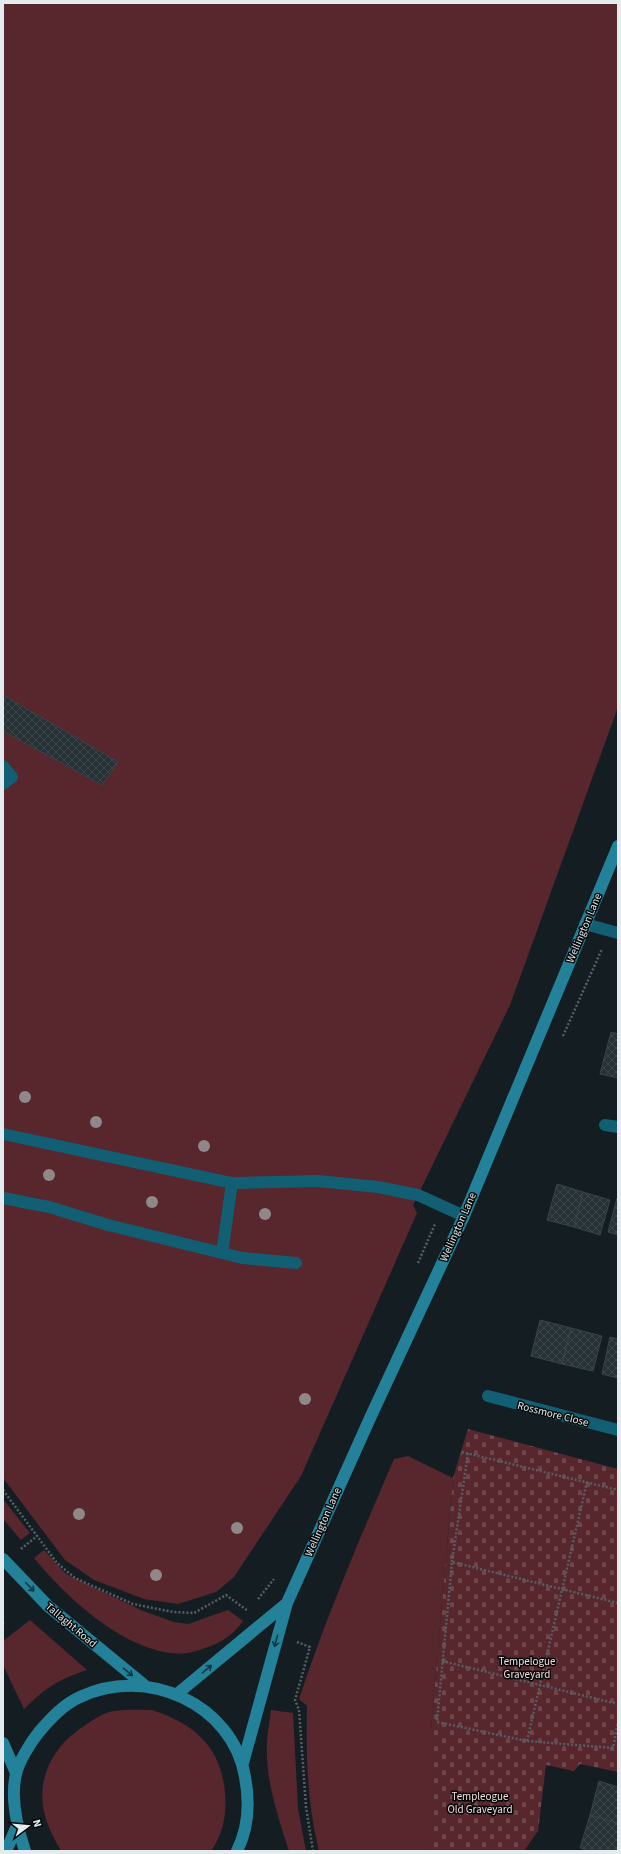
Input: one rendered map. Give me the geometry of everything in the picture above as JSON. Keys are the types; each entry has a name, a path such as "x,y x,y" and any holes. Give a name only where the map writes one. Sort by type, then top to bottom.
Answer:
{"street":[{"path":"3,766 12,777 3,784"},
{"name":"Wellington Lane","path":"243,1763 287,1603 371,1416 464,1216 618,846"},
{"path":"585,924 618,933"},
{"path":"605,1125 618,1128"},
{"path":"3,1134 232,1183 318,1182 378,1187 418,1195 464,1216"},
{"path":"222,1253 232,1183"},
{"path":"3,1198 49,1207 108,1225 242,1258 296,1263"},
{"name":"Rossmore Close","path":"488,1396 618,1430"},
{"name":"Tallaght Road","path":"3,1559 48,1606 144,1685"},
{"name":"Wellington Lane","path":"177,1694 287,1603"},
{"path":"25,1851 17,1826 14,1799 16,1773 32,1741 53,1715 80,1697 112,1686 144,1685 177,1694 205,1710 228,1734 243,1763 249,1800 244,1838 237,1851"},
{"path":"3,1743 16,1773"},
{"path":"6,1851 17,1826"},
{"path":"244,1838 248,1851"}],"path":[{"path":"462,1452 618,1490"},
{"path":"468,1453 452,1562 437,1722 527,1741 613,1748 618,1722"},
{"path":"527,1741 587,1482"},
{"path":"3,1490 57,1563 75,1578 133,1604 173,1612 194,1613 226,1595 251,1614"},
{"path":"26,1545 37,1536"},
{"path":"452,1562 618,1603"},
{"path":"293,1640 310,1647 295,1700 300,1710 306,1807 313,1851"},
{"path":"442,1661 618,1704"}],"green space":[{"path":"3,3 618,3 618,707 510,1005 413,1205 417,1213 301,1476 234,1577 216,1592 178,1604 144,1599 94,1580 65,1560 3,1478"},
{"name":"Tempelogue Graveyard","path":"468,1429 618,1469 618,1772 580,1764 574,1771 546,1765 538,1831 524,1851 432,1851 431,1845 431,1729 453,1478"},
{"path":"408,1456 453,1478 431,1729 432,1851 319,1851 312,1815 308,1779 307,1706 299,1699 332,1608 394,1459"},
{"path":"3,1499 30,1533 21,1540 3,1519"},
{"path":"44,1550 66,1574 143,1611 174,1622 188,1624 228,1610 243,1621 226,1638 216,1644 197,1651 176,1654 153,1649 114,1631 96,1618 61,1588 34,1558"},
{"path":"30,1620 87,1670 68,1677 53,1685 39,1695 24,1709 3,1665 3,1641"},
{"path":"119,1710 152,1710 181,1722 193,1730 211,1750 218,1763 225,1793 225,1816 219,1838 211,1851 61,1851 47,1822 42,1799 48,1766 54,1756 68,1738 96,1718 109,1712"},
{"path":"271,1710 293,1713 298,1808 306,1851 289,1851 273,1798 267,1757 267,1735"}],"building":[{"path":"3,695 118,762 102,785 3,731"},
{"path":"611,1032 618,1034 618,1078 600,1074"},
{"path":"557,1184 583,1192 574,1227 547,1220"},
{"path":"583,1192 610,1200 600,1235 574,1227"},
{"path":"618,1198 618,1235 608,1232"},
{"path":"540,1320 571,1328 562,1364 531,1356"},
{"path":"571,1328 602,1336 593,1371 562,1364"},
{"path":"610,1337 618,1339 618,1378 602,1374"},
{"path":"599,1781 618,1787 618,1823 590,1815"},
{"path":"590,1815 618,1823 618,1851 590,1851 580,1848"}],"park label":[{"name":"Templeogue Old Graveyard","path":"480,1802"}]}
